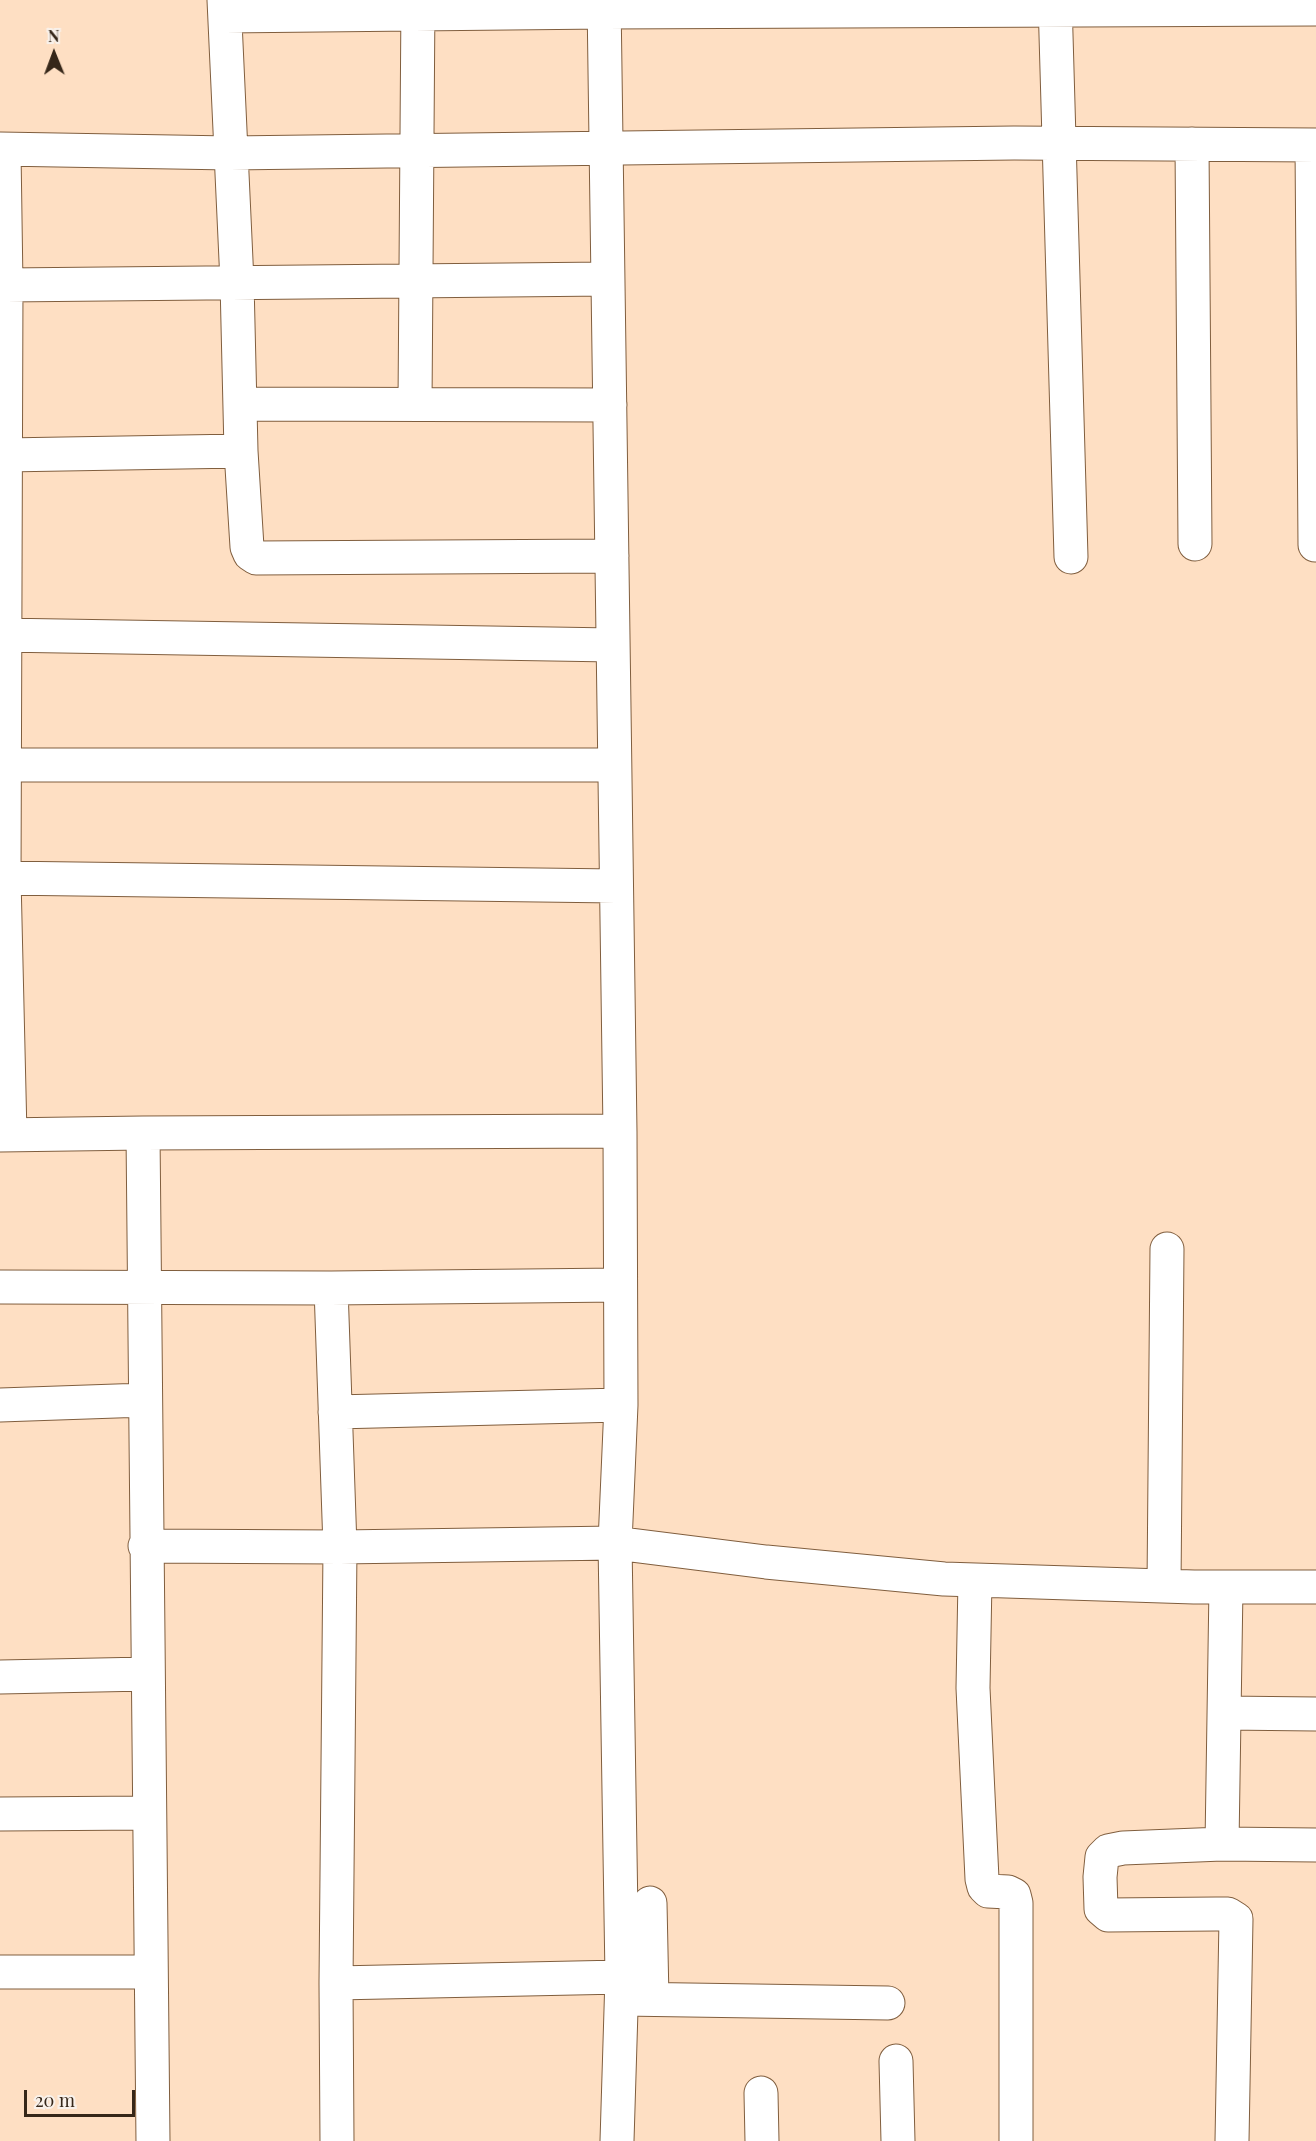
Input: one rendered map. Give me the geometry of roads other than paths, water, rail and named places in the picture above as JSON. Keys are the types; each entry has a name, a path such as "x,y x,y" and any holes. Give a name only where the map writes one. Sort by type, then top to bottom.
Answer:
{"street":[{"path":"1056,5 1071,557"},
{"path":"612,556 256,558 250,555 247,546 241,451 237,282 225,8 1056,5 1316,9"},
{"path":"604,6 620,1131 621,1405 615,1542 632,1992"},
{"path":"415,404 418,7"},
{"path":"620,1131 5,1135 2,635 6,285 2,150 230,153 416,149 1061,144 1314,145 1315,545"},
{"path":"1192,144 1195,544"},
{"path":"6,285 608,279"},
{"path":"241,405 610,405"},
{"path":"5,455 241,451"},
{"path":"2,635 613,645"},
{"path":"4,765 614,765"},
{"path":"2,878 616,886"},
{"path":"143,1133 153,2141"},
{"path":"1164,1586 1167,1249"},
{"path":"0,1287 331,1288 620,1285"},
{"path":"331,1288 340,1547 337,2141"},
{"path":"0,1405 145,1400"},
{"path":"335,1412 621,1405"},
{"path":"146,1546 340,1547 615,1542 766,1562 944,1579 1164,1586 1316,1587"},
{"path":"975,1580 973,1688 982,1879 988,1891 1008,1892 1014,1895 1016,1903 1016,2141"},
{"path":"1222,1844 1226,1587"},
{"path":"0,1677 147,1674"},
{"path":"1224,1713 1316,1714"},
{"path":"0,1814 149,1813"},
{"path":"1232,2141 1236,1919 1228,1914 1108,1915 1101,1909 1102,1857 1108,1851 1123,1848 1222,1844 1316,1845"},
{"path":"617,2141 632,1992 650,1904"},
{"path":"0,1972 150,1971"},
{"path":"336,1983 888,2002"},
{"path":"896,2061 898,2141"},
{"path":"761,2093 762,2141"}]}
